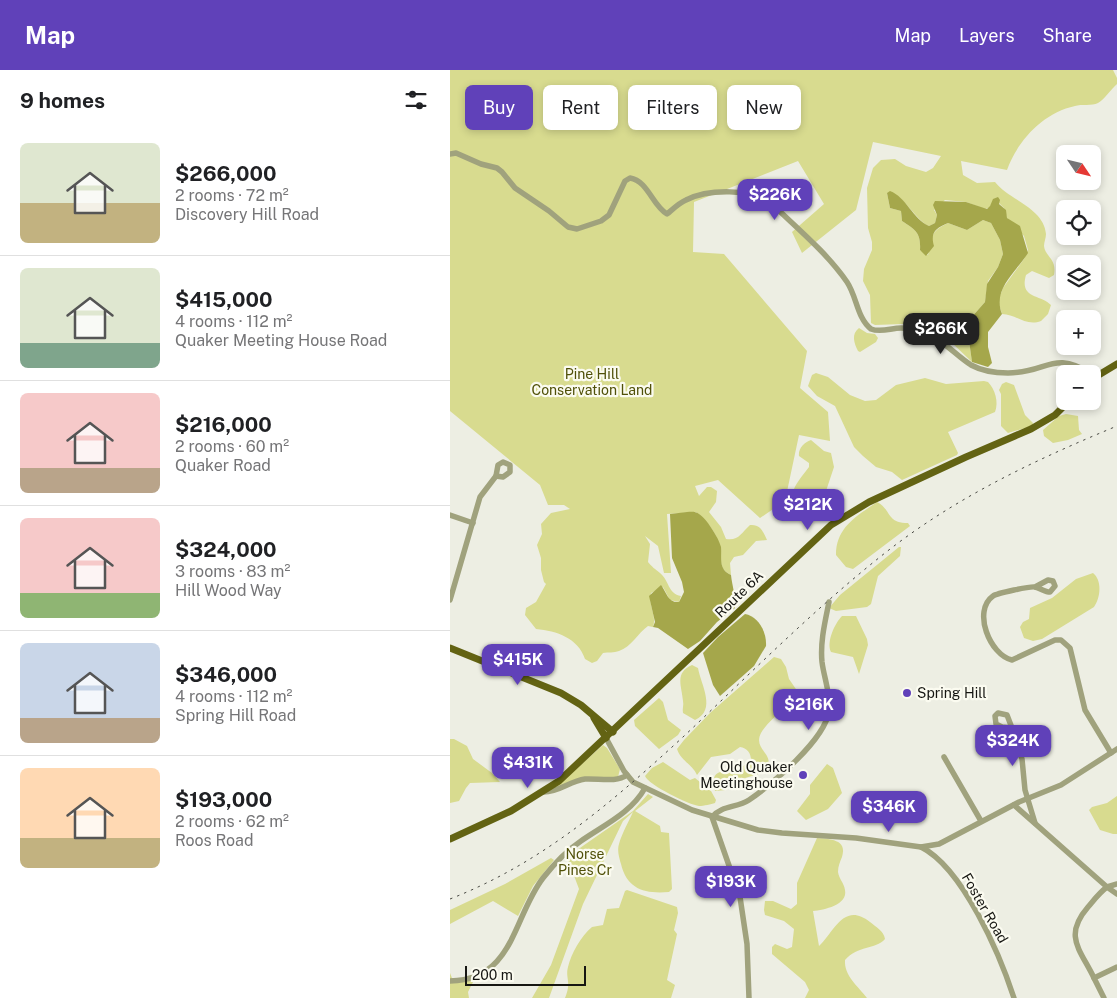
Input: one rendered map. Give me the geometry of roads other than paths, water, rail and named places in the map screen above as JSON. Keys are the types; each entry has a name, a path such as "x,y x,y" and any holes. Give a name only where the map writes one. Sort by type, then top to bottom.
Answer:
{"main road":[{"path":"1101,372 1117,364"},
{"name":"Route 6A","path":"450,839 493,820 544,792 566,775 831,525 869,502 1031,429 1060,410"},
{"path":"450,648 551,688 574,701 613,732"},
{"path":"592,716 606,738"}],"street":[{"path":"450,154 456,153 497,168 515,188 549,211 568,227 577,229 601,221 609,215 625,181 630,178 640,181 659,209 667,214 685,200 706,194 732,193 758,196 772,204 845,280 858,304 861,317 871,329 881,331 902,328 923,332 943,343 970,365 984,370 1006,373 1022,372 1063,361 1075,365"},
{"path":"450,600 480,497 496,476"},
{"path":"450,515 473,523"},
{"path":"1036,587 997,594 988,601 984,616 993,645 1002,656 1012,660 1055,640 1066,643 1070,648 1085,710 1111,754"},
{"path":"712,817 717,810 747,801 807,751 823,728 829,712 821,644 829,602"},
{"path":"1012,728 1023,764 1027,799 1035,823"},
{"path":"606,738 633,782 675,803 712,817 737,825 782,833 856,838 921,847 942,843 981,821 1068,781 1117,750"},
{"path":"944,757 981,821"},
{"path":"544,792 554,791 584,779 618,779 627,775"},
{"path":"450,981 471,979 493,966 502,957 510,944 531,896 554,864 580,842 626,811 639,798 645,788"},
{"path":"1014,805 1117,894"},
{"path":"712,817 740,897 747,944 749,998"},
{"path":"941,860 939,852 942,843"},
{"name":"Foster Road","path":"921,847 941,860 976,912 993,943 1014,998"},
{"path":"1104,998 1075,941 1074,929 1077,919 1107,887 1117,884"},
{"path":"1094,978 1117,967"}],"railway":[{"path":"450,899 515,868 602,808 683,737 833,597 859,574 912,533 940,514 997,481 1056,452 1117,426"}],"place":[{"name":"Spring Hill","path":"907,693"},
{"name":"Old Quaker Meetinghouse","path":"803,775"}],"park label":[{"name":"Pine Hill Conservation Land","path":"592,382"},
{"name":"Norse Pines Cr","path":"585,862"}]}
